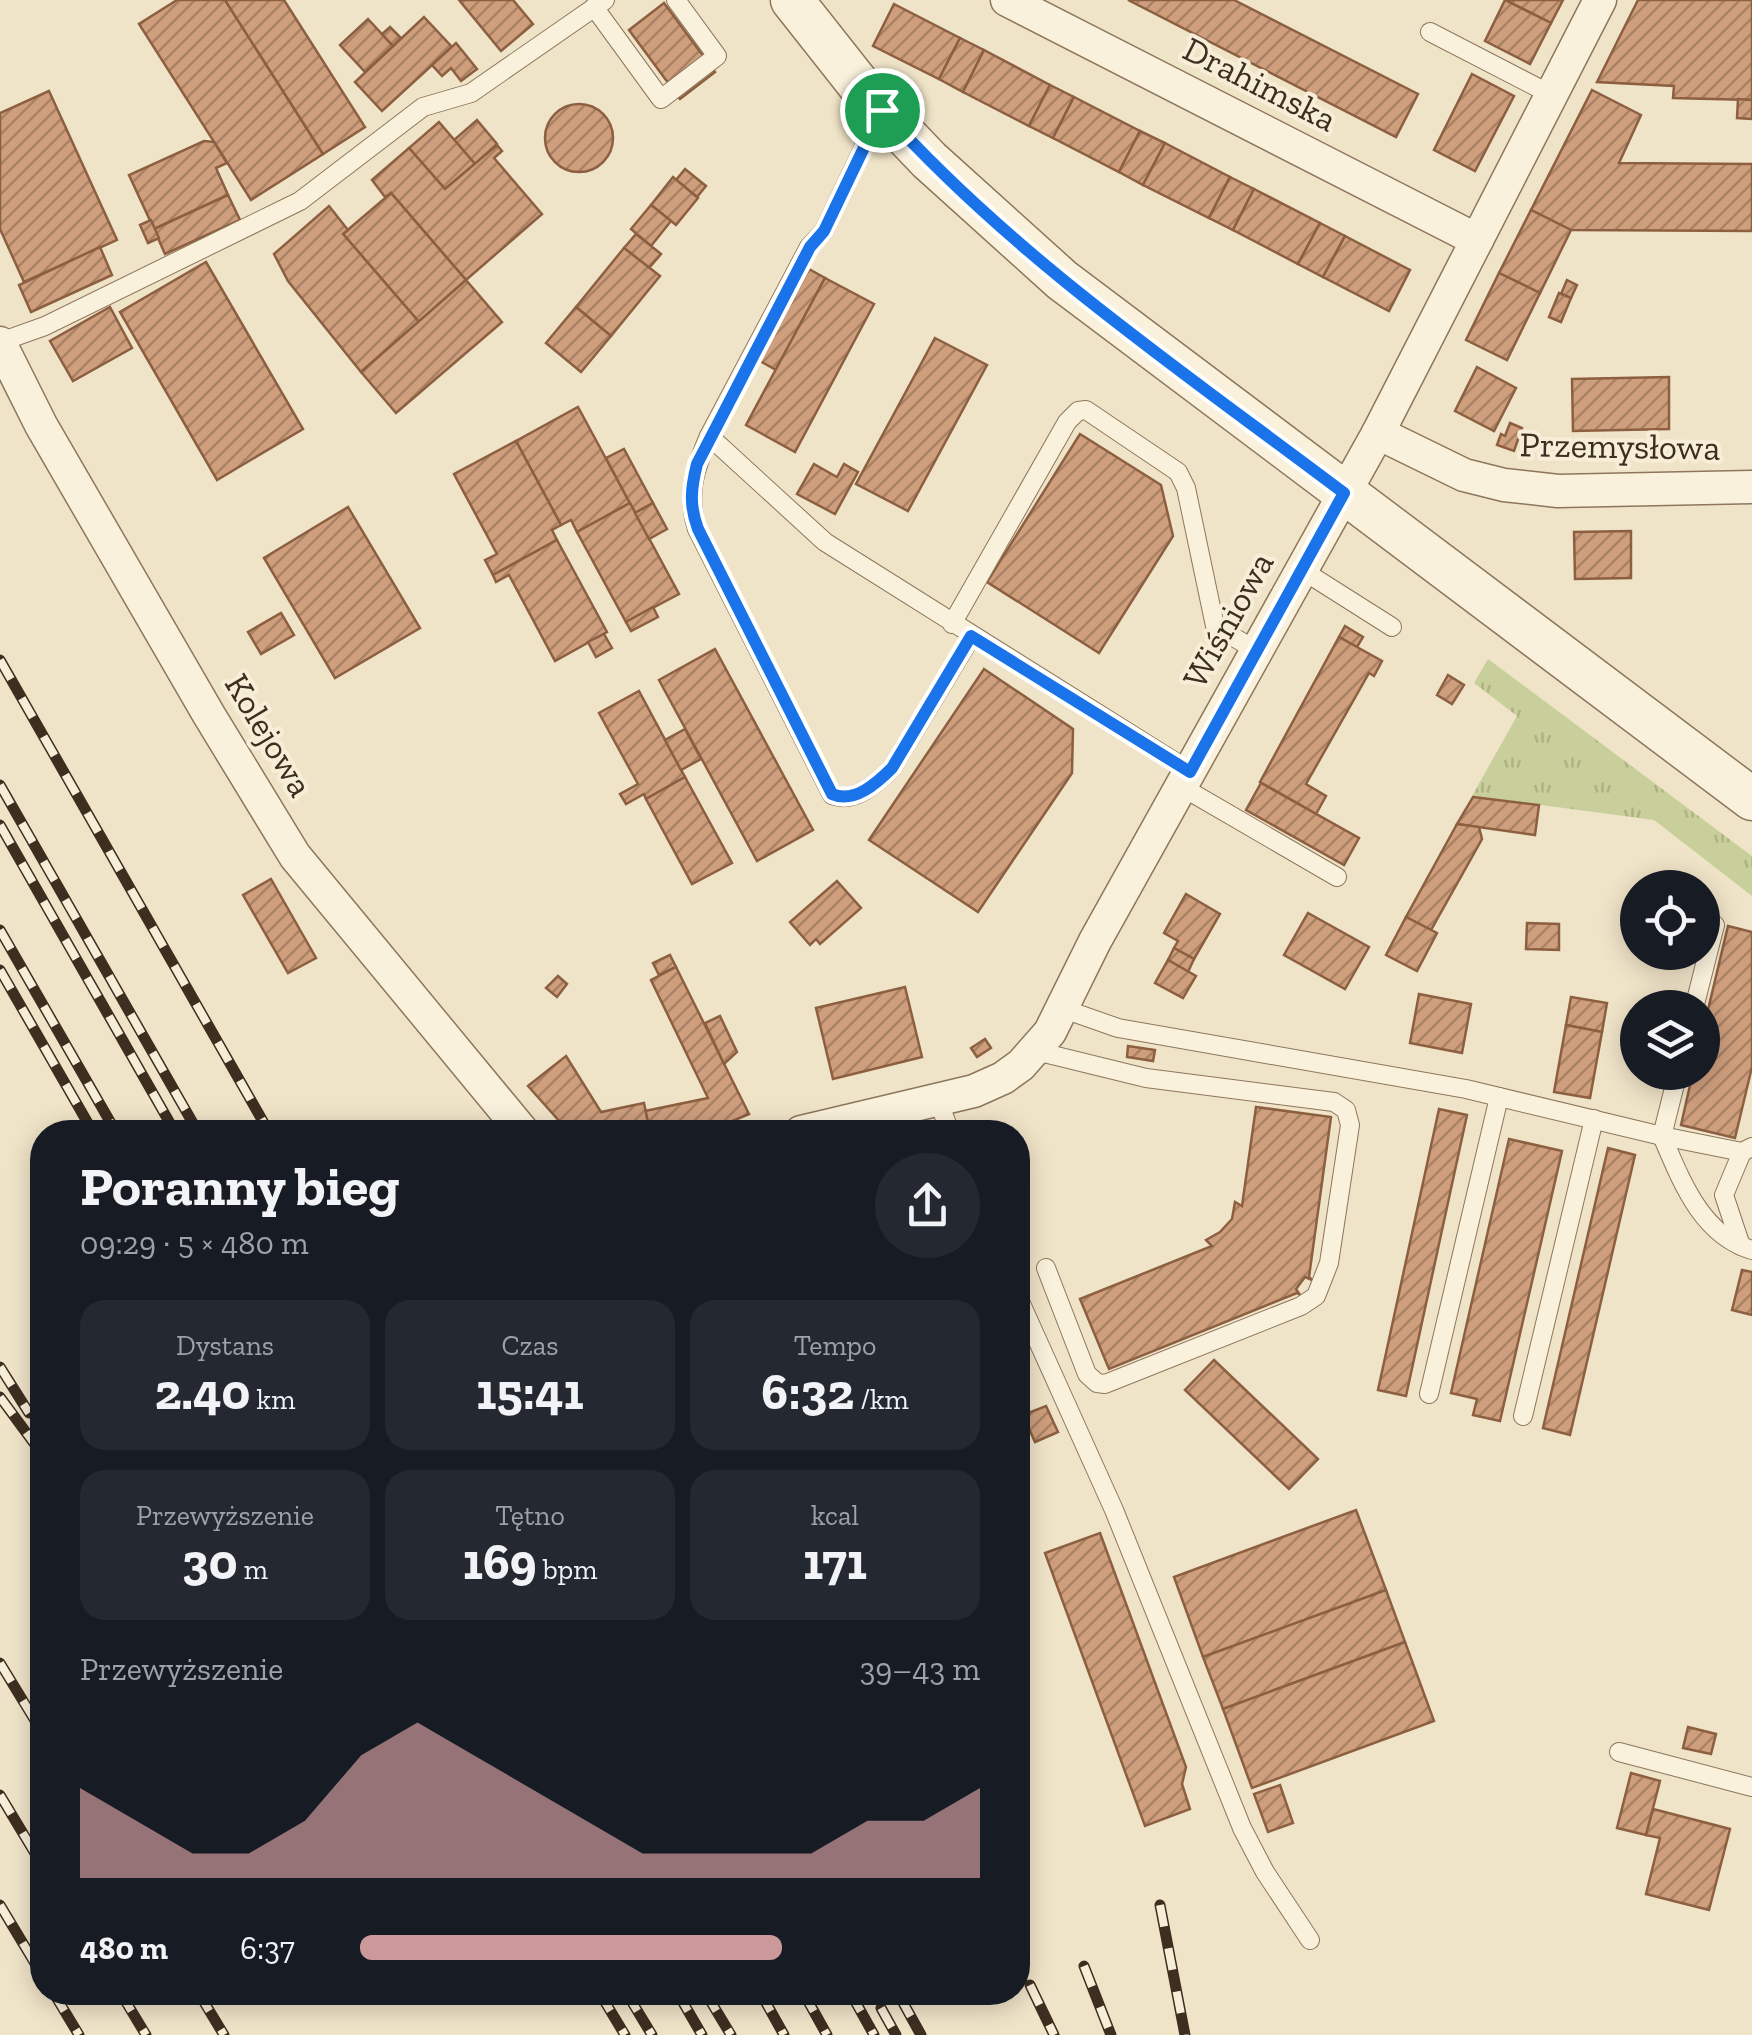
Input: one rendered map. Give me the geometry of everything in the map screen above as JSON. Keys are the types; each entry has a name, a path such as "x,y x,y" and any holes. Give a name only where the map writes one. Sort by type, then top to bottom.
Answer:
{"street":[{"path":"792,0 882,110 929,160 1062,280 1752,800"},
{"name":"Drahimska","path":"1008,0 1477,240"},
{"name":"Wiśniowa","path":"852,1120 938,1100 1004,1078 1036,1050 1378,433 1600,0"},
{"name":"Kolejowa","path":"0,342 41,425 295,856 513,1120"},
{"name":"Przemysłowa","path":"1378,433 1464,474 1531,489 1752,487"}],"lane":[{"path":"0,342 45,326 300,201 422,106 471,94 599,4 660,99 717,56 676,0"},
{"path":"1430,32 1552,94"},
{"path":"882,110 824,231 810,247 710,436 697,464 691,509 832,794 849,798 878,782 892,768 971,636"},
{"path":"952,624 1067,422 1078,411 1086,410 1178,472 1186,488 1214,626 1257,651"},
{"path":"710,436 825,542 1338,877"},
{"path":"1302,570 1392,628"},
{"path":"1061,1008 1118,1028 1500,1096 1662,1136 1747,1150 1724,1195 1746,1248"},
{"path":"1036,1050 1146,1078 1334,1102 1346,1110 1350,1125 1329,1263 1316,1296 1301,1306 1106,1384 1087,1374 1046,1268"},
{"path":"1674,1090 1662,1136 1685,1188 1712,1227 1746,1248"},
{"path":"1429,1394 1500,1096"},
{"path":"938,1100 946,1120"},
{"path":"1523,1416 1594,1119"},
{"path":"1030,1324 1114,1510 1242,1828 1265,1872 1310,1940"},
{"path":"1619,1752 1752,1787"}],"green space":[{"path":"1488,659 1752,856 1752,896 1654,820 1472,796 1517,716 1474,683"}],"building":[{"path":"177,0 225,0 323,154 251,200 139,24"},
{"path":"225,0 284,0 365,127 323,154"},
{"path":"459,0 513,0 533,24 501,51"},
{"path":"1128,0 1234,0 1418,94 1396,137"},
{"path":"1505,0 1563,0 1551,23"},
{"path":"1505,0 1551,23 1530,64 1485,41"},
{"path":"1638,0 1752,0 1752,100 1673,98 1674,86 1597,82"},
{"path":"664,3 715,72 680,99 629,30"},
{"path":"894,4 960,38 939,79 873,46"},
{"path":"424,17 452,47 382,111 355,82"},
{"path":"368,19 393,46 365,72 340,45"},
{"path":"390,27 401,38 393,46 382,34"},
{"path":"960,38 984,50 963,92 939,79"},
{"path":"456,43 477,69 461,81 451,68 442,76 432,65"},
{"path":"984,50 1050,85 1029,126 963,92"},
{"path":"1472,74 1514,96 1475,171 1434,150"},
{"path":"1050,85 1074,97 1053,138 1029,126"},
{"path":"1592,90 1641,115 1619,163 1752,164 1752,231 1571,230 1531,210"},
{"path":"49,91 117,240 24,282 0,229 0,113"},
{"path":"1074,97 1140,131 1119,172 1053,138"},
{"path":"1738,99 1752,100 1752,119 1737,118"},
{"path":"579,104 592,106 603,114 611,125 611,151 603,162 592,170 579,172 566,170 555,162 547,151 545,138 547,125 555,114 566,106"},
{"path":"477,120 497,144 475,164 454,140"},
{"path":"439,122 475,164 445,189 409,148"},
{"path":"1140,131 1165,143 1143,185 1119,172"},
{"path":"204,141 214,142 227,163 216,168 228,195 154,229 129,175"},
{"path":"1165,143 1230,177 1209,218 1143,185"},
{"path":"497,145 502,151 494,158 542,214 466,280 391,193 385,197 372,180 409,148 445,189"},
{"path":"685,169 706,186 697,197 676,180"},
{"path":"673,177 698,198 676,225 651,205"},
{"path":"1230,177 1254,189 1233,230 1209,218"},
{"path":"1254,189 1320,223 1298,264 1233,230"},
{"path":"391,193 466,280 419,322 343,234"},
{"path":"228,195 240,220 165,254 154,229"},
{"path":"651,205 671,221 651,246 631,229"},
{"path":"329,206 348,230 343,234 419,322 361,372 288,281 274,254"},
{"path":"1531,210 1571,230 1540,293 1499,273"},
{"path":"151,220 159,238 148,243 140,225"},
{"path":"1320,223 1345,236 1323,277 1298,264"},
{"path":"636,234 661,254 649,268 624,248"},
{"path":"1345,236 1410,270 1389,311 1323,277"},
{"path":"100,247 112,275 31,312 19,285"},
{"path":"624,248 660,276 611,336 576,307"},
{"path":"206,262 303,429 217,480 120,312"},
{"path":"809,269 825,278 776,370 760,361"},
{"path":"1499,273 1540,293 1507,360 1466,340"},
{"path":"825,278 874,304 795,452 746,425"},
{"path":"466,280 502,322 396,413 361,372"},
{"path":"1567,280 1577,285 1571,298 1561,294"},
{"path":"1559,293 1571,298 1561,322 1549,317"},
{"path":"110,307 132,348 73,381 50,341"},
{"path":"576,307 611,336 581,372 546,343"},
{"path":"935,338 987,365 908,511 856,484"},
{"path":"1477,367 1516,388 1494,431 1455,411"},
{"path":"1669,377 1669,429 1573,431 1572,379"},
{"path":"578,407 630,503 577,532 571,520 561,525 516,441"},
{"path":"1510,423 1522,428 1514,451 1497,445"},
{"path":"1080,434 1161,485 1173,536 1099,653 987,582"},
{"path":"516,441 561,525 552,530 557,540 493,575 485,560 497,554 454,474"},
{"path":"624,449 653,503 635,513 606,458"},
{"path":"814,464 837,477 844,464 858,472 835,514 797,494"},
{"path":"630,503 679,594 626,622 577,532"},
{"path":"653,503 667,529 649,539 635,513"},
{"path":"348,507 420,628 335,678 264,558"},
{"path":"1631,531 1631,578 1575,579 1574,532"},
{"path":"557,540 607,632 555,661 509,575 496,582 493,575"},
{"path":"653,607 658,617 631,631 626,622"},
{"path":"281,613 294,635 261,654 248,632"},
{"path":"1345,626 1363,637 1357,647 1339,637"},
{"path":"604,634 612,648 596,657 588,642"},
{"path":"1339,637 1382,661 1374,676 1369,673 1306,784 1326,796 1316,814 1260,782"},
{"path":"715,649 813,830 757,861 659,680"},
{"path":"984,669 1073,729 1072,773 978,912 869,840"},
{"path":"1448,675 1464,685 1452,704 1437,695"},
{"path":"639,691 685,777 646,799 644,794 626,804 620,794 638,784 599,713"},
{"path":"685,729 701,759 681,770 665,740"},
{"path":"685,777 732,863 692,884 646,799"},
{"path":"1261,783 1359,838 1344,865 1246,810"},
{"path":"1473,797 1539,805 1535,835 1457,824"},
{"path":"1457,824 1479,827 1482,839 1431,930 1406,917"},
{"path":"271,879 316,958 288,973 243,895"},
{"path":"837,881 861,908 820,944 816,939 810,945 790,922"},
{"path":"1186,894 1220,914 1194,959 1174,948 1178,941 1164,933"},
{"path":"1308,913 1369,947 1345,989 1284,955"},
{"path":"1406,917 1437,933 1417,971 1386,955"},
{"path":"1527,923 1559,924 1559,950 1526,949"},
{"path":"1728,926 1752,932 1752,1067 1735,1138 1681,1125 1689,1090 1720,1090 1720,990 1713,990"},
{"path":"1174,948 1194,959 1188,972 1168,960"},
{"path":"670,955 676,967 659,975 653,963"},
{"path":"1168,960 1196,976 1183,998 1155,983"},
{"path":"676,967 749,1114 735,1120 647,1120 645,1111 708,1098 651,980"},
{"path":"558,976 567,984 557,997 546,988"},
{"path":"905,987 922,1057 833,1079 816,1008"},
{"path":"1419,994 1471,1004 1462,1053 1410,1043"},
{"path":"1571,997 1607,1003 1602,1032 1566,1025"},
{"path":"720,1016 737,1052 724,1064 705,1023"},
{"path":"1566,1025 1602,1032 1590,1098 1554,1092"},
{"path":"985,1039 991,1048 977,1057 971,1048"},
{"path":"1128,1046 1155,1050 1153,1061 1127,1057"},
{"path":"566,1056 601,1112 644,1103 648,1120 558,1120 528,1086"},
{"path":"1256,1107 1331,1117 1309,1277 1312,1280 1305,1277 1296,1289 1300,1295 1109,1369 1080,1299 1212,1246 1206,1240 1232,1219 1235,1202 1242,1206"},
{"path":"1439,1109 1467,1115 1406,1396 1378,1390"},
{"path":"1509,1139 1562,1151 1500,1421 1473,1415 1477,1399 1451,1393"},
{"path":"1608,1148 1635,1155 1570,1435 1543,1428"},
{"path":"1742,1270 1752,1272 1752,1315 1732,1310"},
{"path":"1214,1360 1318,1459 1289,1489 1185,1390"},
{"path":"1046,1406 1058,1432 1035,1442 1030,1431 1030,1412"},
{"path":"1356,1510 1386,1590 1203,1657 1174,1577"},
{"path":"1100,1533 1186,1767 1182,1784 1190,1809 1145,1826 1045,1553"},
{"path":"1386,1590 1405,1642 1223,1709 1203,1657"},
{"path":"1405,1642 1434,1721 1252,1788 1223,1709"},
{"path":"1688,1727 1716,1734 1711,1754 1683,1748"},
{"path":"1631,1773 1660,1781 1646,1835 1617,1828"},
{"path":"1280,1785 1293,1823 1268,1832 1254,1794"},
{"path":"1653,1809 1730,1829 1709,1910 1646,1894 1660,1838 1646,1835"}],"railway":[{"path":"0,660 262,1120"},
{"path":"0,785 191,1120"},
{"path":"0,825 168,1120"},
{"path":"0,930 109,1120"},
{"path":"0,970 86,1120"},
{"path":"0,1367 29,1413"},
{"path":"0,1397 30,1438"},
{"path":"0,1663 30,1712"},
{"path":"0,1795 30,1845"},
{"path":"0,1905 30,1955"},
{"path":"1160,1905 1185,2035"},
{"path":"1084,1966 1111,2035"},
{"path":"1030,1985 1054,2035"},
{"path":"61,2005 79,2035"},
{"path":"128,2005 146,2035"},
{"path":"206,2005 224,2035"},
{"path":"607,2005 625,2035"},
{"path":"634,2005 652,2035"},
{"path":"685,2005 702,2035"},
{"path":"713,2005 731,2035"},
{"path":"767,2005 784,2035"},
{"path":"810,2005 827,2035"},
{"path":"857,2005 874,2035"},
{"path":"904,2005 921,2035"},
{"path":"881,2008 896,2035"}],"route":[{"path":"882,110 929,160 1062,280 1344,493 1190,772 971,636 892,768 878,782 849,798 840,798 832,794 698,529 691,509 697,464 810,247 824,231 882,110"}]}
